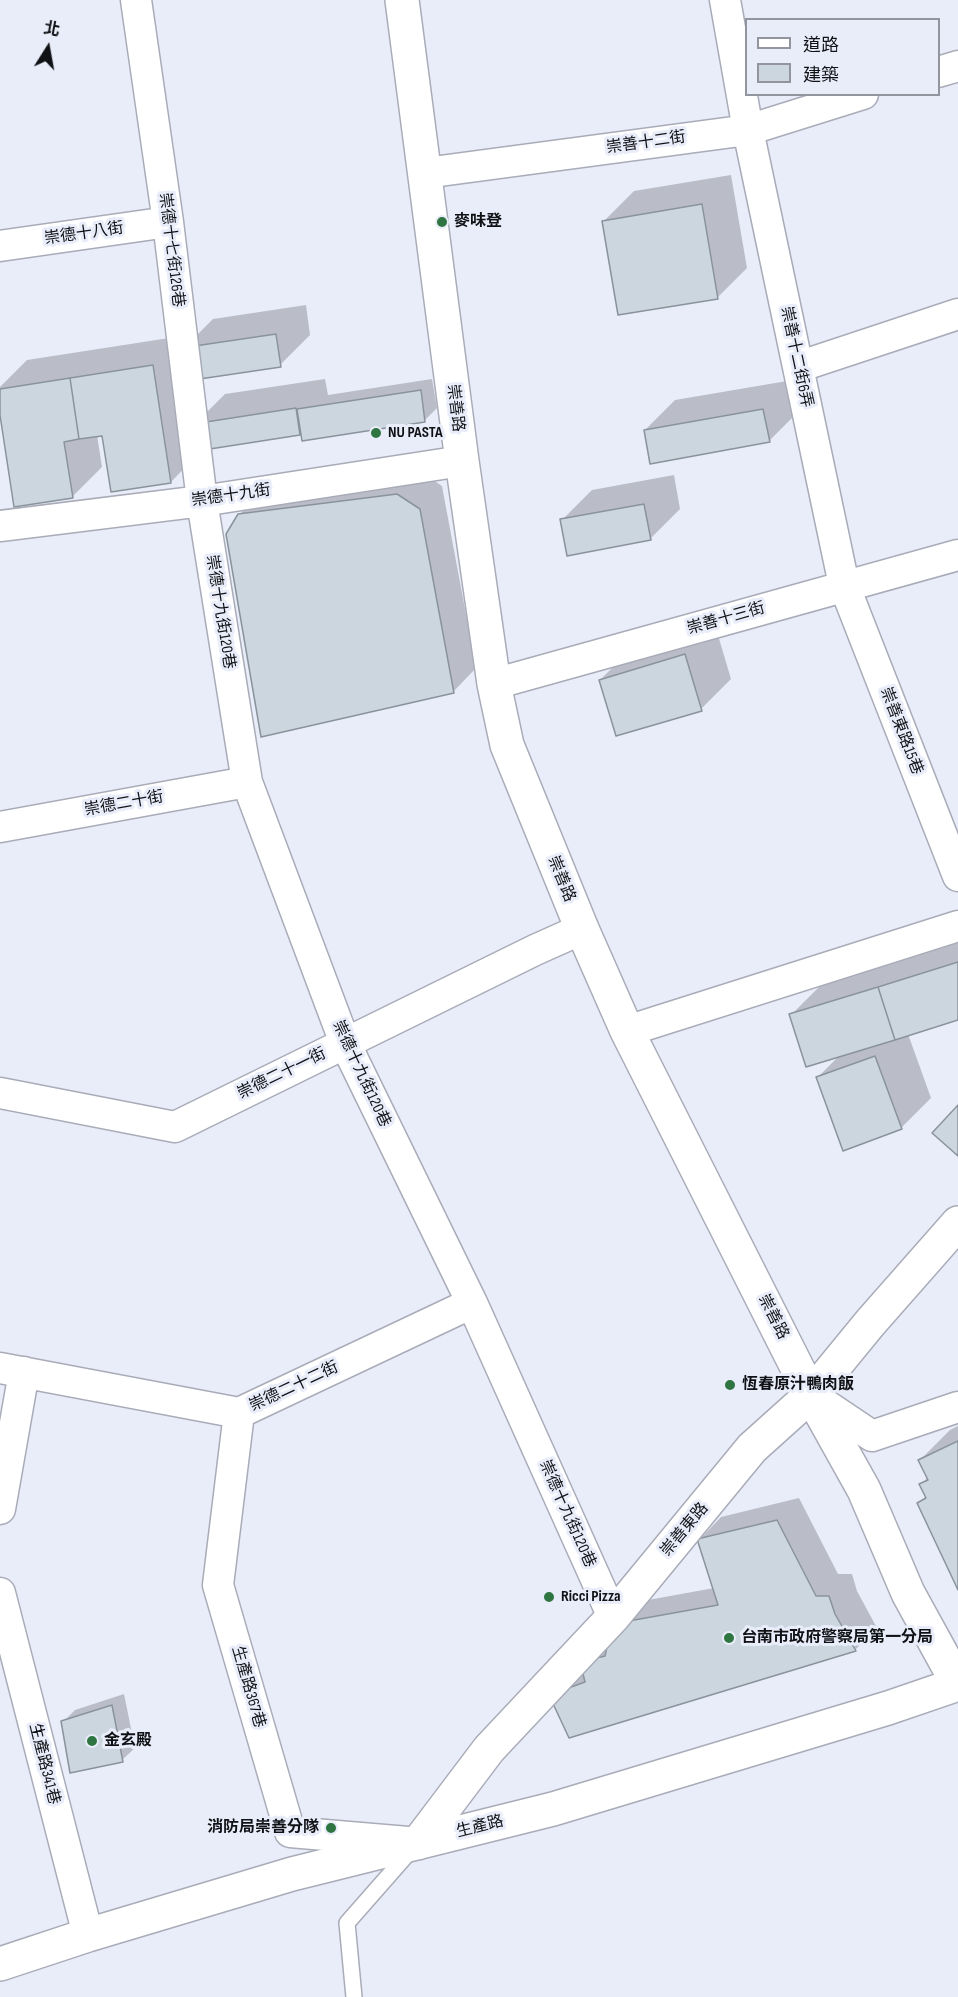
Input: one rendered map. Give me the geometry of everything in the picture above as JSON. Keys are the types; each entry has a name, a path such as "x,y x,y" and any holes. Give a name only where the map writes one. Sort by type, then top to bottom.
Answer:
{"street":[{"name":"崇德十七街126巷","path":"136,0 168,222 202,501"},
{"name":"崇善路","path":"402,0 462,461 494,684 507,745 582,929 627,1031 811,1395 864,1490 908,1593 958,1684"},
{"name":"崇善十二街6弄","path":"725,0 748,130 844,585"},
{"path":"940,72 958,66"},
{"name":"崇善十二街","path":"425,172 748,130 857,96"},
{"name":"崇德十八街","path":"0,246 168,222"},
{"path":"798,367 958,314"},
{"name":"崇德十九街","path":"0,526 202,501 462,461"},
{"name":"崇德十九街120巷","path":"202,501 247,782 345,1043 472,1303 613,1617"},
{"name":"崇善十三街","path":"494,684 958,555"},
{"name":"崇善東路15巷","path":"844,585 958,876"},
{"name":"崇德二十街","path":"0,826 247,782"},
{"path":"627,1031 958,926"},
{"name":"崇德二十一街","path":"0,1093 175,1127 582,929"},
{"name":"崇善東路","path":"418,1843 489,1749 613,1617 752,1448 811,1395 958,1222"},
{"name":"崇德二十二街","path":"12,1370 238,1413 472,1303"},
{"path":"0,1509 12,1370"},
{"path":"811,1395 872,1436 958,1407"},
{"name":"生產路367巷","path":"238,1413 218,1585 290,1832 418,1843"},
{"name":"生產路341巷","path":"0,1593 88,1935"},
{"name":"生產路","path":"0,1964 292,1874 564,1806 888,1708 958,1684"}],"lane":[{"path":"354,1997 347,1923 418,1843"}],"building":[{"path":"702,204 718,299 618,315 602,221"},
{"path":"276,334 281,367 186,381 181,348"},
{"path":"153,365 171,483 111,492 102,436 79,439 70,378"},
{"path":"70,378 79,439 64,442 73,498 14,507 0,415 0,389"},
{"path":"421,390 425,422 302,441 297,409"},
{"path":"296,408 300,435 197,451 193,424"},
{"path":"763,409 770,442 650,464 644,430"},
{"path":"397,494 420,509 454,693 261,737 226,534 238,514"},
{"path":"644,504 651,540 567,556 560,519"},
{"path":"685,654 702,711 616,736 599,680"},
{"path":"958,962 958,1020 895,1040 878,987"},
{"path":"878,987 895,1040 806,1067 789,1014"},
{"path":"875,1056 902,1129 843,1151 816,1077"},
{"path":"958,1105 958,1156 932,1133"},
{"path":"958,1441 958,1590 917,1503 926,1498 919,1484 928,1480 918,1460"},
{"name":"台南市政府警察局第一分局","path":"777,1520 816,1596 829,1596 835,1614 856,1651 569,1738 549,1695 585,1682 580,1662 605,1656 612,1624 718,1605 697,1539"},
{"name":"金玄殿","path":"112,1705 123,1762 70,1773 61,1721"}],"place":[{"name":"麥味登","path":"442,222"},
{"name":"NU PASTA","path":"376,433"},
{"name":"恆春原汁鴨肉飯","path":"730,1385"},
{"name":"Ricci Pizza","path":"549,1597"},
{"name":"台南市政府警察局第一分局","path":"729,1638"},
{"name":"金玄殿","path":"92,1741"},
{"name":"消防局崇善分隊","path":"331,1828"}]}
